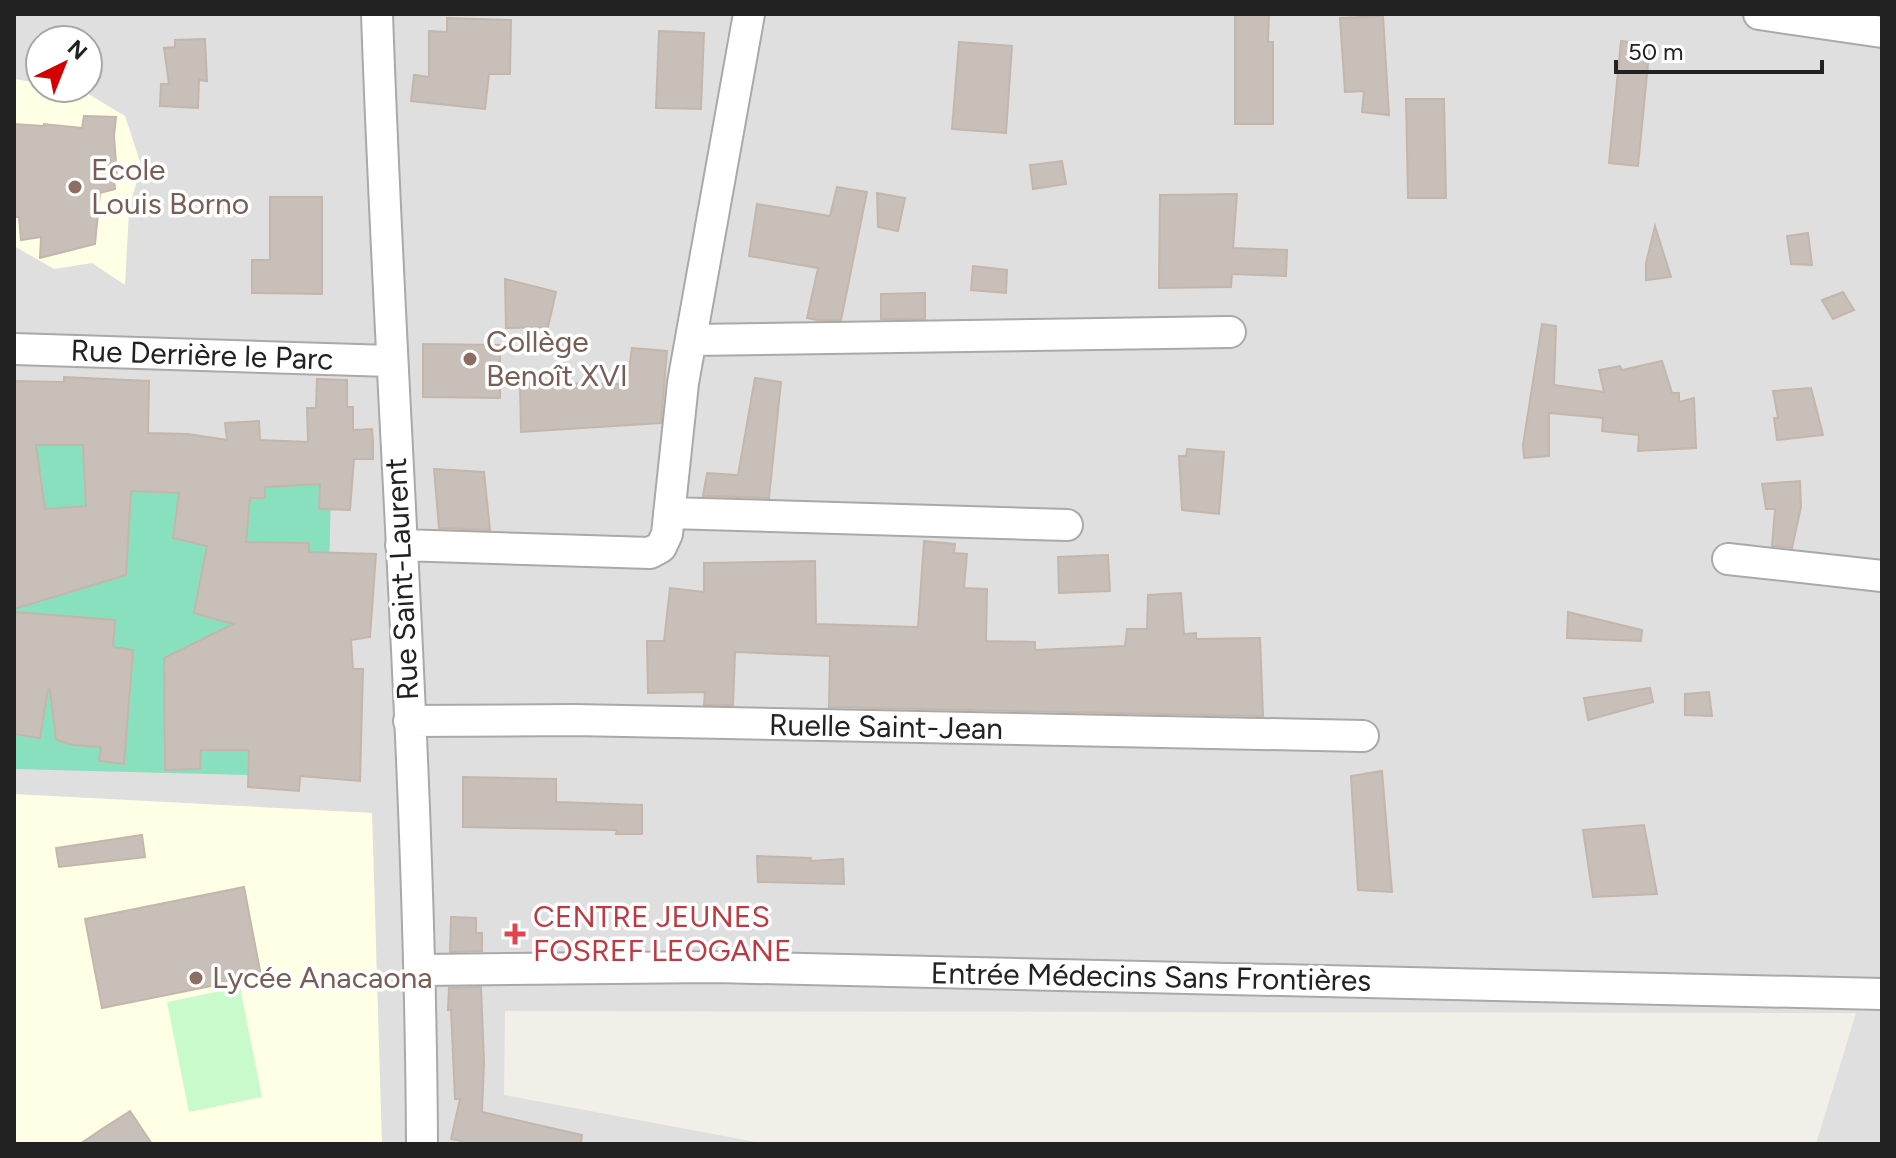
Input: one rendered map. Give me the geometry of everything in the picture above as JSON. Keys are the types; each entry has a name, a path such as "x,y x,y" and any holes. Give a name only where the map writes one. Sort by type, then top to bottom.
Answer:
{"street":[{"name":"Rue Saint-Laurent","path":"377,14 390,361 421,970 422,1144"},
{"path":"401,545 650,553 661,547 667,534 683,383 749,14"},
{"path":"1759,14 1882,32"},
{"path":"692,340 1230,332"},
{"name":"Rue Derrière le Parc","path":"14,349 390,361"},
{"path":"669,513 1067,525"},
{"path":"1728,559 1882,576"},
{"name":"Ruelle Saint-Jean","path":"409,721 573,720 1363,736"},
{"name":"Entrée Médecins Sans Frontières","path":"421,970 715,967 1882,994"}],"shaded area":[{"path":"14,14 1882,14 1882,1144 1816,1144 1856,1013 505,1011 504,1095 767,1144 14,1144"},
{"name":"Ecole Louis Borno","path":"14,79 24,81 24,104 104,103 125,116 141,165 129,210 125,285 92,263 54,269 14,246"},
{"name":"Lycée Anacaona","path":"14,794 372,813 382,1144 14,1144"}],"green space":[{"path":"14,439 332,448 324,777 14,769"},
{"path":"240,987 262,1097 189,1112 167,1002"}],"building":[{"path":"1235,14 1269,14 1268,42 1273,42 1273,124 1235,124"},
{"path":"1383,16 1389,115 1362,112 1364,91 1345,92 1340,18"},
{"path":"447,18 511,20 510,74 489,74 485,109 411,101 414,75 429,77 429,31 447,32"},
{"path":"659,31 704,33 701,109 656,108"},
{"path":"205,39 207,81 199,80 198,108 160,106 161,84 169,84 164,48 175,47 175,40"},
{"path":"1621,41 1650,44 1638,166 1609,163"},
{"path":"959,42 1012,46 1006,133 952,129"},
{"path":"1406,99 1444,99 1446,198 1408,198"},
{"path":"84,116 116,117 115,189 100,193 95,244 40,258 41,237 21,240 19,217 14,217 14,124 82,128"},
{"path":"1062,161 1066,184 1033,189 1030,165"},
{"path":"837,187 867,192 841,320 817,320 807,318 818,268 749,256 757,204 830,216"},
{"path":"877,193 905,198 898,231 878,227"},
{"path":"1237,194 1233,248 1287,250 1286,276 1232,274 1231,287 1159,288 1160,195"},
{"path":"270,197 322,197 322,294 252,293 252,260 270,260"},
{"path":"1655,226 1671,277 1646,280 1646,263"},
{"path":"1808,233 1812,265 1791,264 1787,236"},
{"path":"973,266 1007,270 1006,293 971,290"},
{"path":"505,279 556,292 548,327 506,328"},
{"path":"1843,292 1854,310 1833,319 1822,300"},
{"path":"925,293 925,319 881,319 881,294"},
{"path":"1542,324 1556,326 1554,385 1604,392 1599,370 1620,366 1622,370 1662,361 1672,393 1679,393 1679,402 1694,398 1696,448 1638,451 1639,435 1602,431 1603,418 1549,413 1549,456 1524,458 1523,445"},
{"path":"423,344 500,345 500,398 423,397"},
{"path":"632,348 667,351 661,423 521,432 520,383 627,384"},
{"path":"64,377 149,381 148,433 188,434 227,440 225,423 259,421 260,440 308,442 307,408 316,408 317,379 347,380 347,407 353,407 353,430 372,429 373,442 373,459 354,459 350,510 319,509 320,484 265,487 265,498 250,498 246,542 309,543 309,552 376,554 370,637 351,640 353,669 363,669 360,781 300,776 299,791 248,787 249,750 201,750 200,769 165,770 164,658 233,624 194,613 207,546 173,538 179,493 131,491 126,575 14,609 14,381 64,382","holes":["36,445 83,445 86,506 45,509"]},
{"path":"755,378 781,382 769,498 703,496 707,473 738,475"},
{"path":"1811,388 1823,435 1777,440 1774,418 1778,418 1773,391"},
{"path":"1187,449 1224,452 1219,514 1182,510 1179,456 1186,456"},
{"path":"434,469 484,472 490,530 439,528"},
{"path":"1800,481 1801,507 1792,548 1772,546 1775,509 1766,509 1762,484"},
{"path":"924,541 955,544 954,553 967,554 964,588 987,589 986,641 1035,642 1035,650 1125,646 1127,629 1147,629 1148,595 1181,593 1184,634 1196,633 1196,639 1260,638 1263,716 829,707 830,656 735,652 733,705 704,705 705,692 648,693 647,641 664,641 670,588 704,592 704,563 815,561 816,624 918,627"},
{"path":"1108,555 1110,591 1059,593 1058,557"},
{"path":"14,612 115,620 113,647 133,650 124,764 99,761 101,747 56,740 48,689 40,738 14,734"},
{"path":"1568,612 1642,630 1641,641 1567,638"},
{"path":"1650,688 1653,702 1588,720 1584,698"},
{"path":"1709,692 1712,716 1685,715 1685,694"},
{"path":"1382,771 1392,892 1358,890 1351,776"},
{"path":"463,777 556,779 556,802 642,805 642,834 616,834 617,830 463,827"},
{"path":"1644,825 1657,894 1593,897 1583,830"},
{"path":"142,835 145,857 59,867 56,848"},
{"path":"757,856 811,858 810,861 843,859 844,884 758,882"},
{"path":"244,887 261,976 102,1008 85,919"},
{"path":"451,917 476,918 476,933 482,933 482,951 450,952"},
{"path":"481,987 482,1112 582,1135 581,1144 461,1144 462,1141 451,1139 460,1099 455,1099 449,988"},
{"path":"130,1111 152,1144 80,1144 102,1129"}],"place":[{"name":"Ecole Louis Borno","path":"75,187"},
{"name":"Collège Benoît XVI","path":"470,359"},
{"name":"CENTRE JEUNES FOSREF LEOGANE","path":"515,934"},
{"name":"Lycée Anacaona","path":"196,978"}]}
